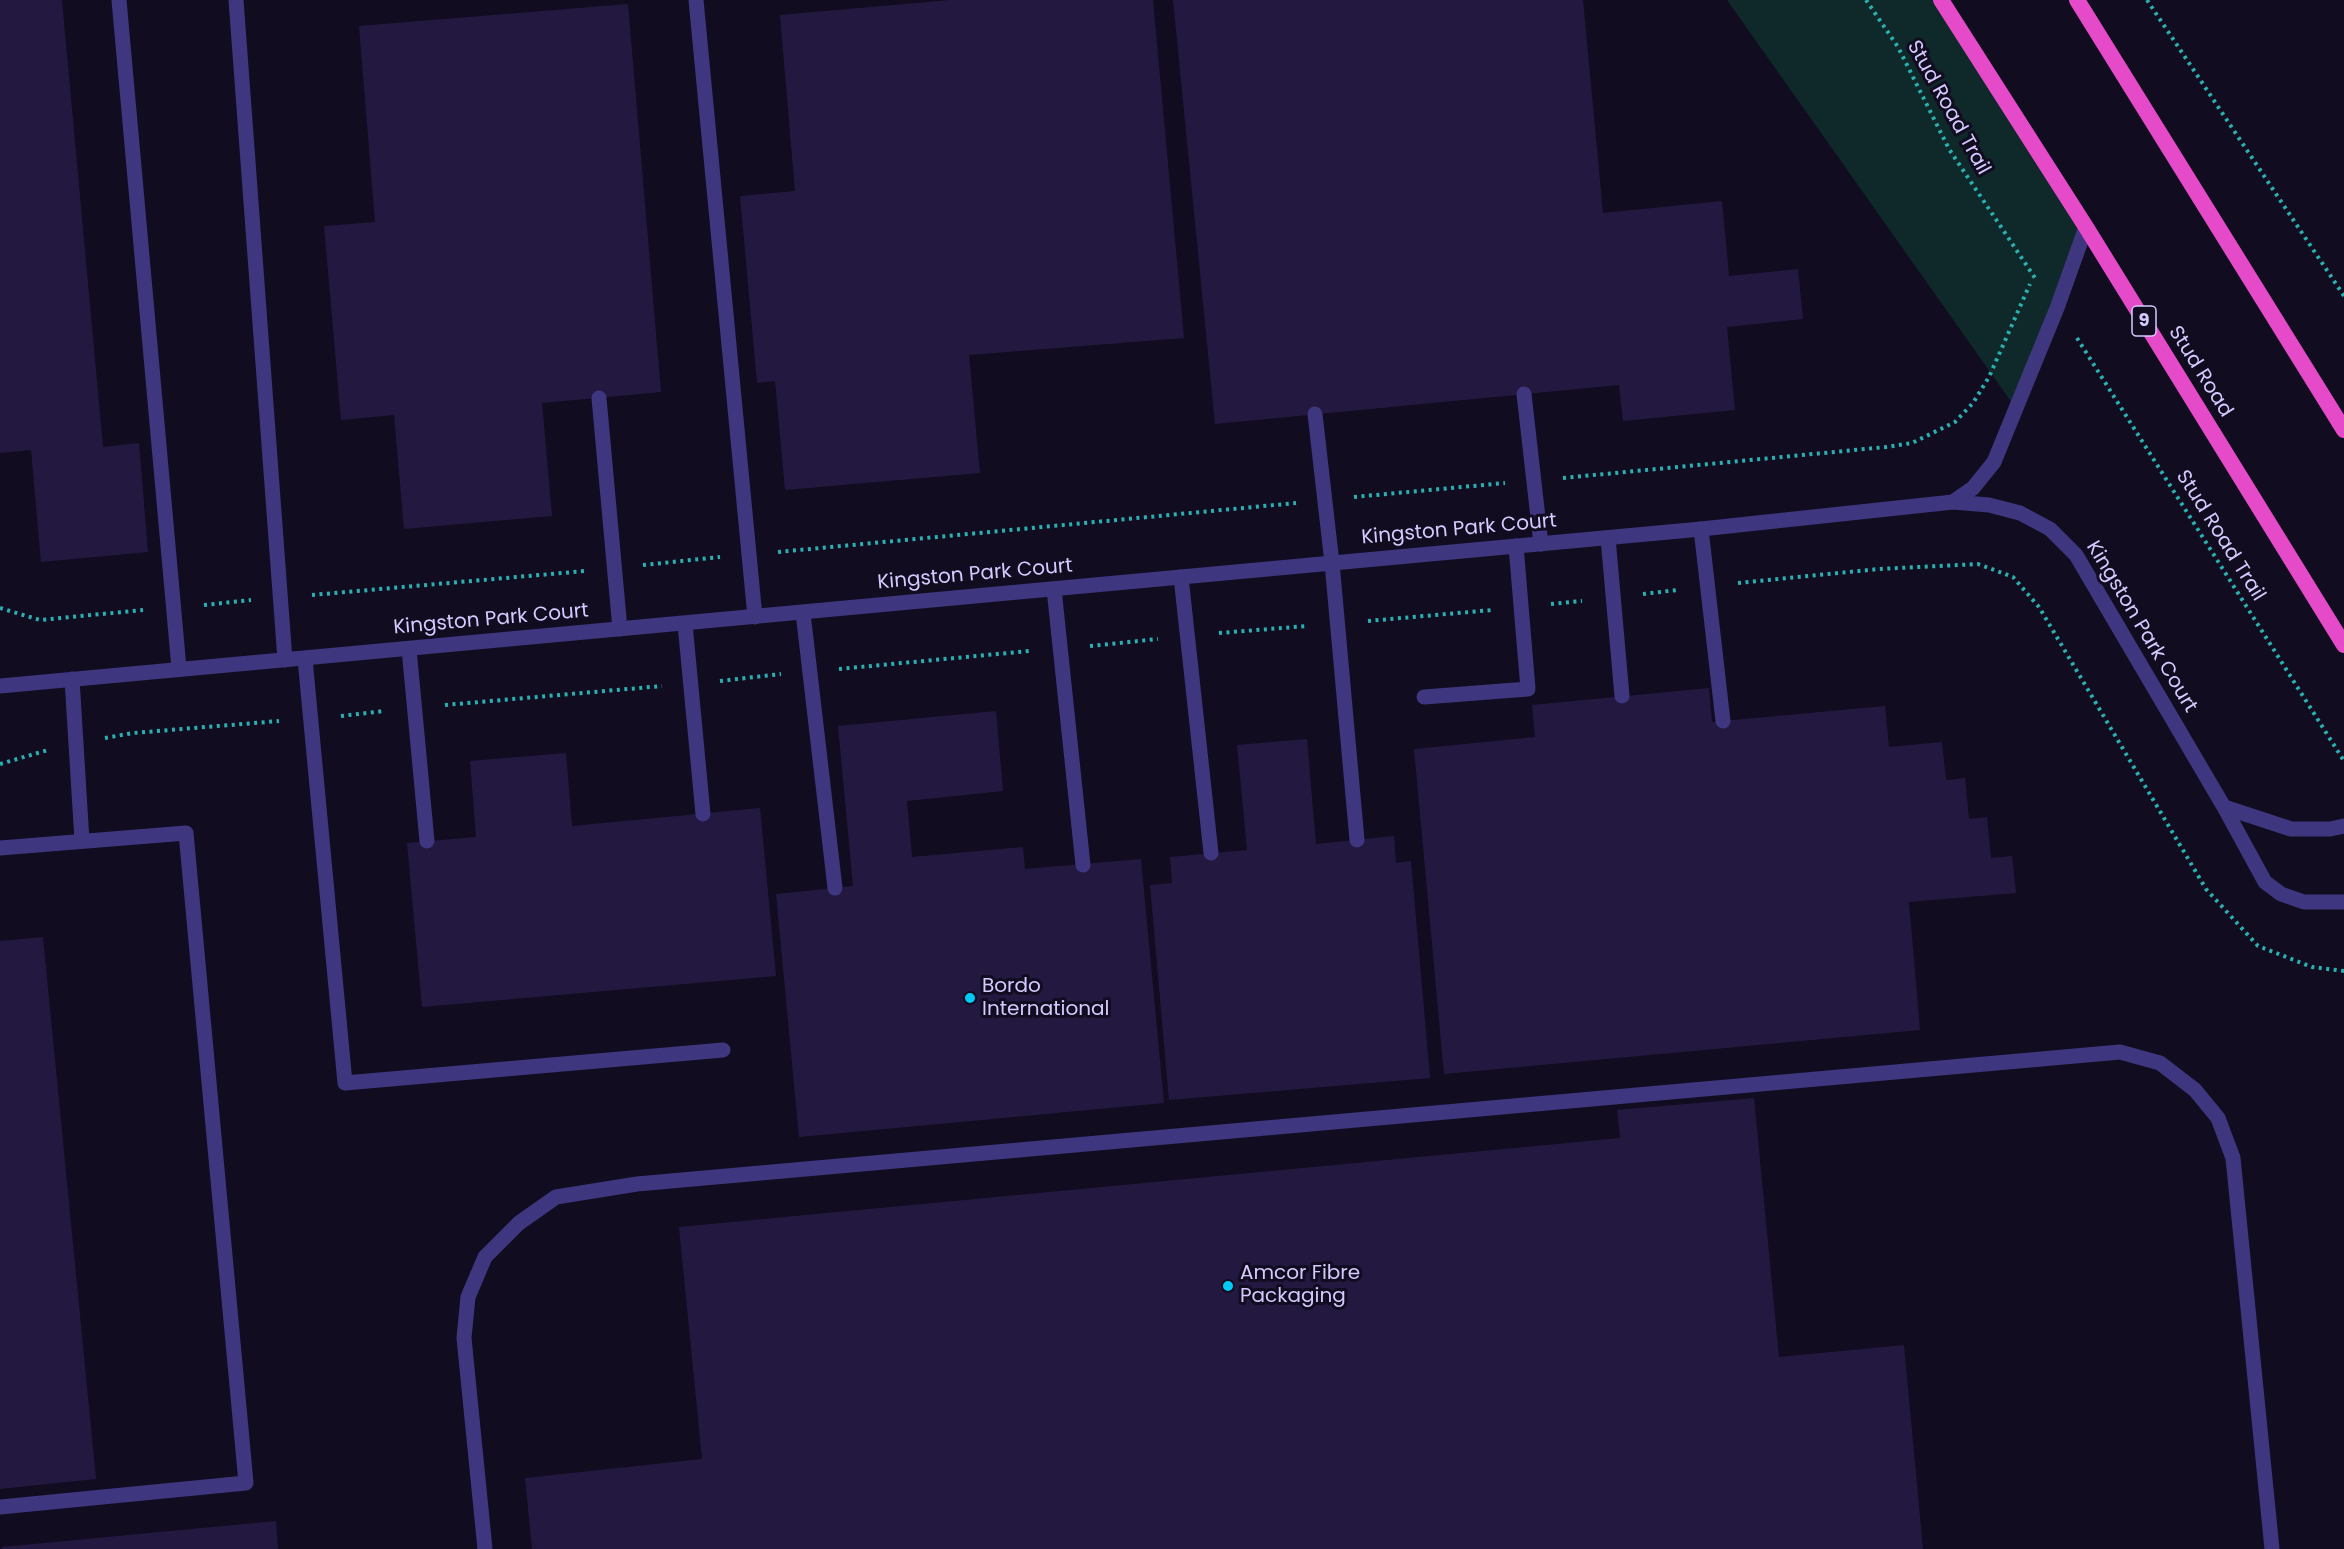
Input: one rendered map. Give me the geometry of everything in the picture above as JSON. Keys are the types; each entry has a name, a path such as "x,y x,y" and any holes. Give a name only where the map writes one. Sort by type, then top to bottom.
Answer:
{"highway":[{"name":"Stud Road","path":"1941,0 2086,227 2344,645"},
{"path":"2077,0 2344,430"}],"street":[{"path":"119,0 179,668"},
{"path":"236,0 285,660"},
{"path":"696,0 755,617"},
{"path":"1953,502 1973,488 1994,462 2049,328 2086,227"},
{"path":"1524,394 1541,544"},
{"path":"598,398 620,629"},
{"path":"1315,414 1332,563 1357,840"},
{"name":"Kingston Park Court","path":"0,686 1608,538 1953,502 1989,505 2020,513 2050,529 2076,555 2224,807 2265,882 2281,894 2304,902 2336,904 2344,902"},
{"path":"1701,529 1723,721"},
{"path":"1608,538 1622,696"},
{"path":"1424,697 1528,689 1516,546"},
{"path":"1181,577 1210,853"},
{"path":"1054,589 1083,864"},
{"path":"803,612 835,888"},
{"path":"685,624 703,814"},
{"path":"409,649 428,841"},
{"path":"305,659 345,1083 723,1050"},
{"path":"72,679 82,841"},
{"path":"2224,807 2291,829 2330,829 2344,826"},
{"path":"0,848 186,833 246,1483 0,1507"},
{"path":"485,1549 464,1338 468,1298 485,1257 519,1223 556,1197 636,1184 2120,1052 2160,1063 2195,1090 2218,1118 2233,1158 2272,1549"}],"path":[{"name":"Stud Road Trail","path":"1866,0 1898,47 1949,148 2039,283"},
{"path":"2147,0 2344,296"},
{"path":"0,608 40,620 614,568 1912,443 1955,422 1973,403 1989,377 2034,275"},
{"name":"Stud Road Trail","path":"2077,338 2344,761"},
{"path":"0,764 28,754 133,733 691,684 1187,636 1521,608 1878,569 1978,564 2013,577 2039,607 2206,889 2258,946 2312,967 2344,971"}],"green space":[{"path":"1727,0 1941,0 2086,227 2017,410"}],"building":[{"path":"0,0 62,0 103,447 139,443 148,552 41,562 31,450 0,453"},
{"path":"950,0 1153,0 1184,338 969,355 980,473 785,490 775,381 757,383 740,196 795,191 780,15"},
{"path":"1173,0 1583,0 1603,213 1722,201 1729,276 1798,269 1803,319 1727,327 1735,410 1623,421 1619,385 1215,424"},
{"path":"628,4 661,392 542,403 552,516 404,529 394,415 341,420 324,226 375,222 359,26"},
{"path":"1709,688 1712,722 1885,706 1889,747 1942,742 1946,780 1965,778 1969,819 1987,817 1991,858 2012,856 2016,893 1909,902 1920,1030 1444,1074 1414,749 1535,737 1532,705"},
{"name":"Bordo International","path":"996,711 1003,791 907,801 912,857 1023,847 1025,869 1141,859 1164,1103 799,1137 776,894 853,886 838,726"},
{"path":"1307,739 1316,844 1394,836 1396,863 1411,861 1430,1078 1169,1100 1150,885 1172,883 1170,857 1247,850 1237,745"},
{"path":"566,753 572,826 760,808 776,976 422,1007 407,843 476,837 470,761"},
{"path":"43,937 96,1479 0,1489 0,941"},
{"name":"Amcor Fibre Packaging","path":"1754,1098 1779,1357 1904,1345 1923,1549 532,1549 525,1478 702,1459 679,1227 1620,1138 1617,1110"},
{"path":"276,1521 278,1549 2,1549 2,1547"}],"place":[{"name":"Bordo International","path":"970,998"},
{"name":"Amcor Fibre Packaging","path":"1228,1286"}]}
